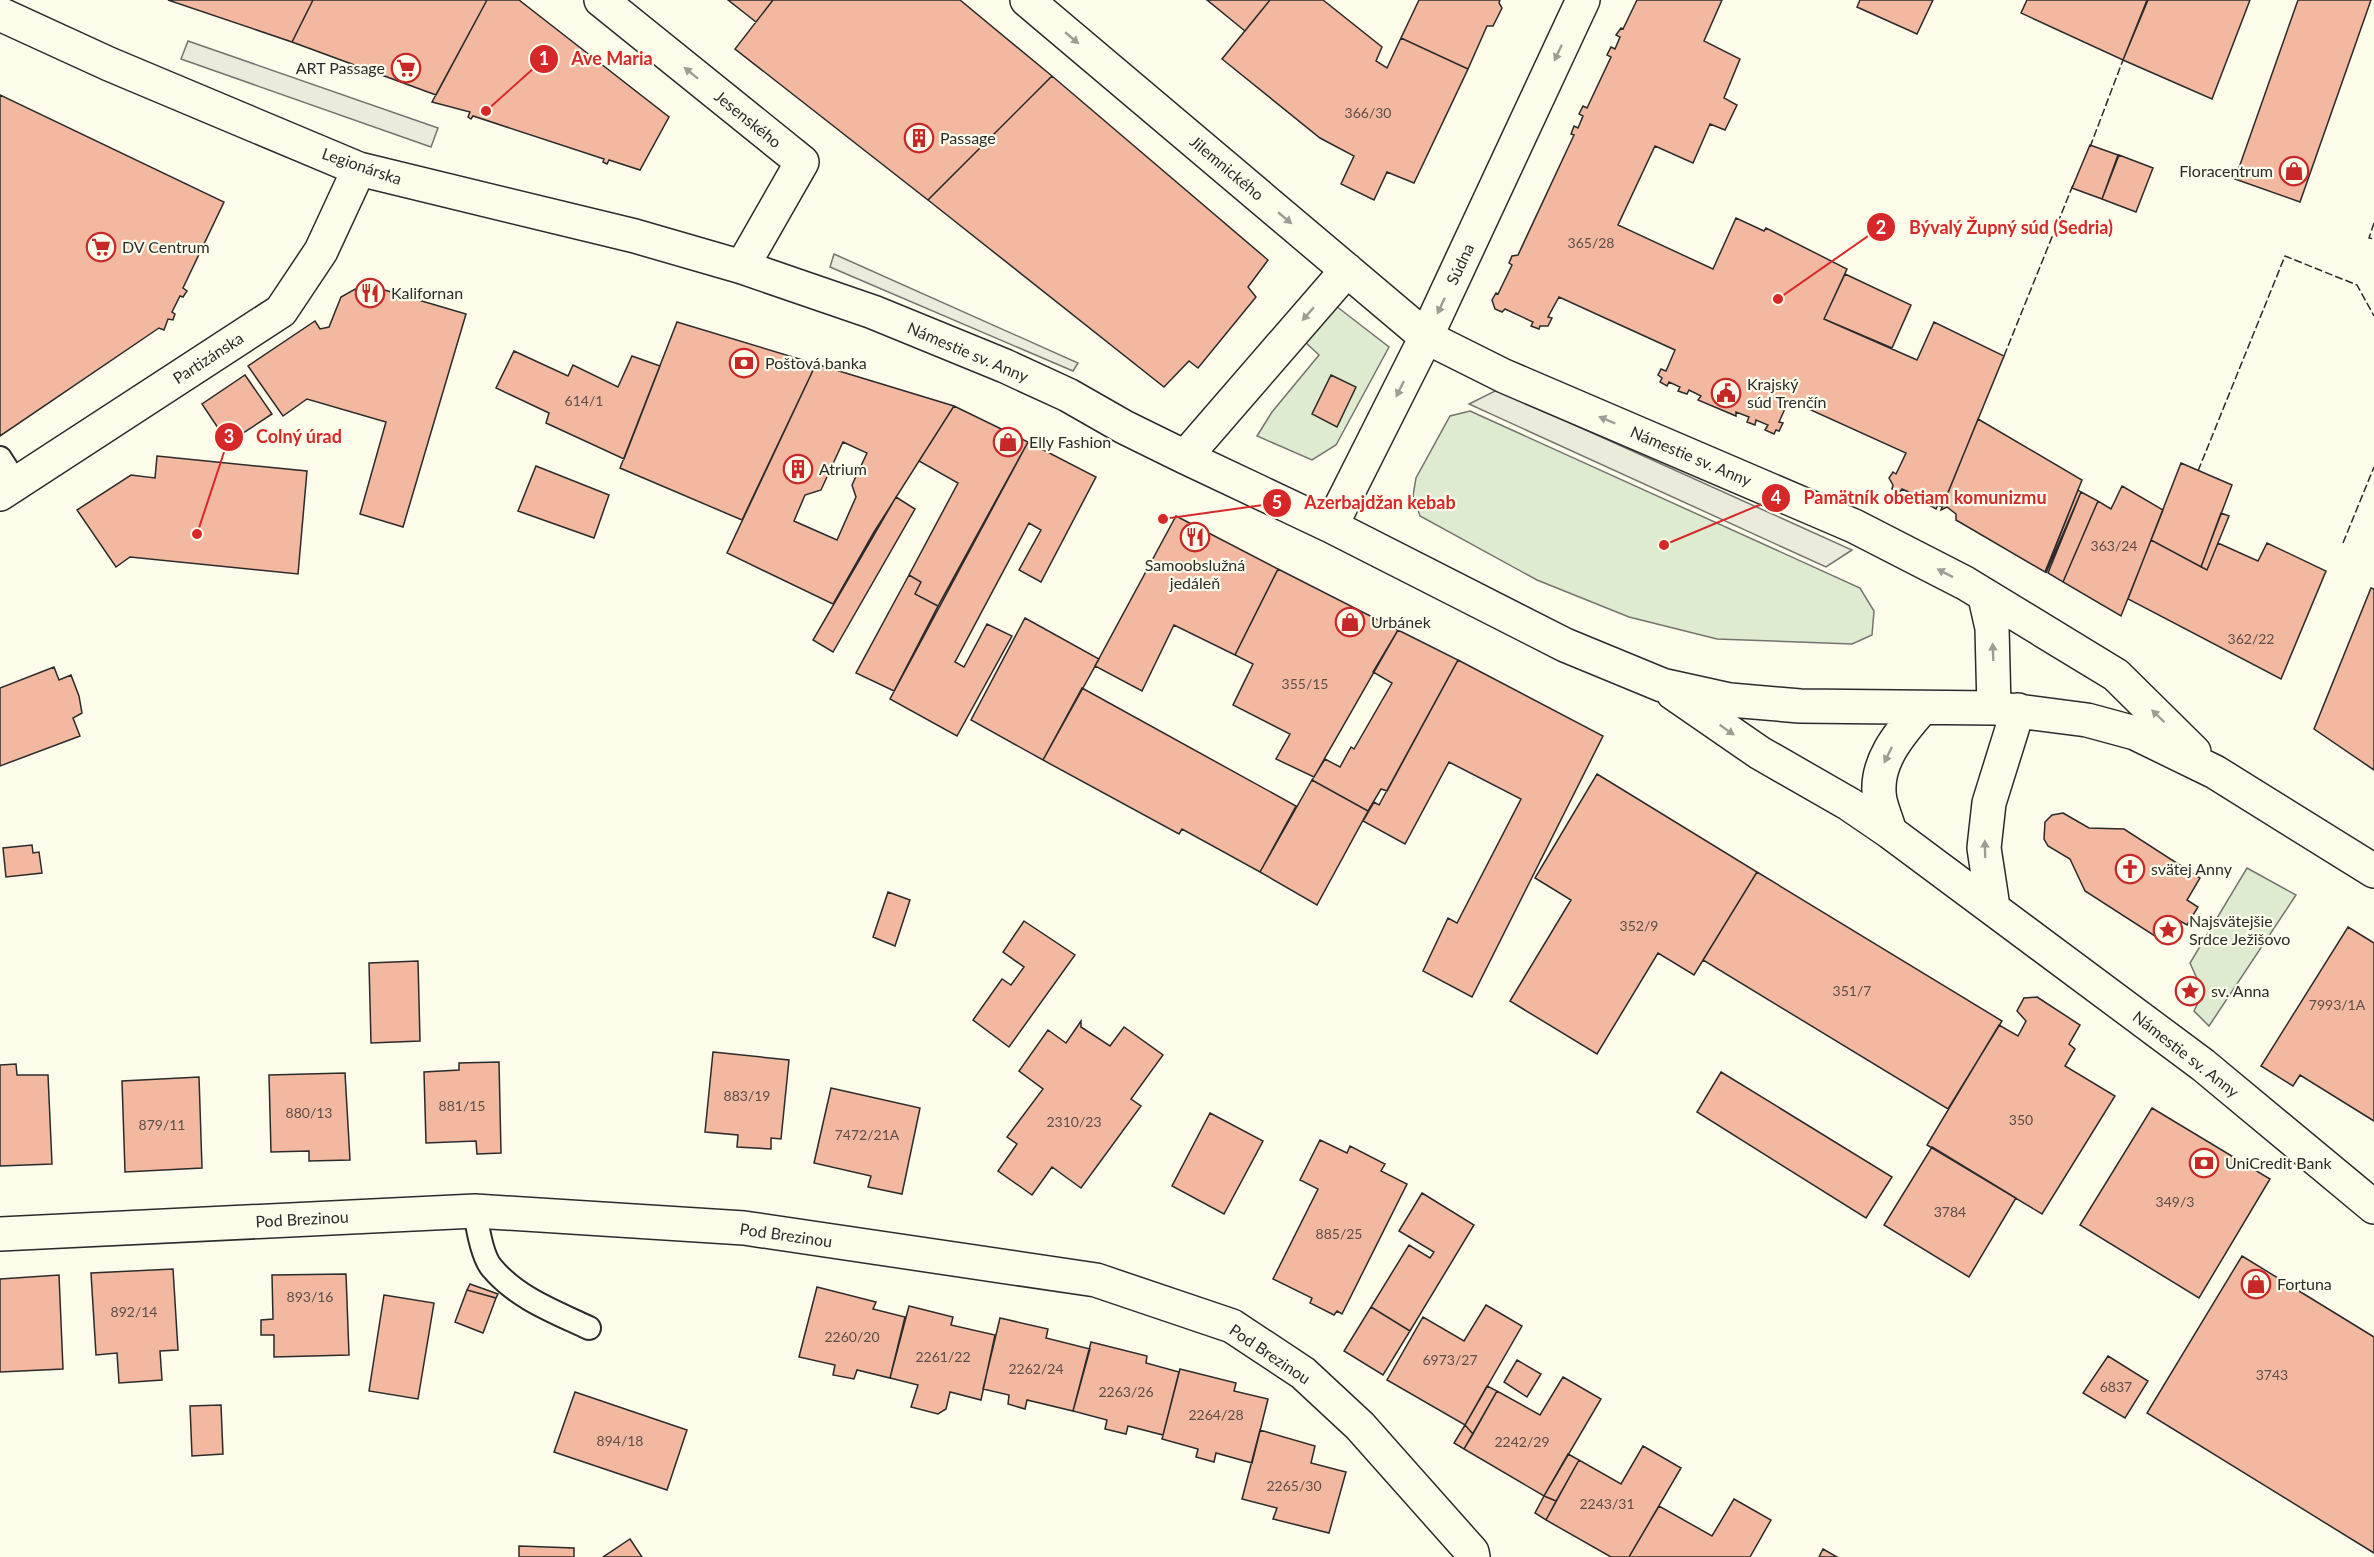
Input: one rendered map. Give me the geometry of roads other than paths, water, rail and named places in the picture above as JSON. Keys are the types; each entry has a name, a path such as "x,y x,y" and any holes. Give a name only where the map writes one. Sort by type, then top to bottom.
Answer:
{"street":[{"name":"Jesenského","path":"601,0 802,162 742,267"},
{"name":"Jilemnického","path":"1027,0 1426,337"},
{"name":"Súdna","path":"1331,526 1426,337 1583,0"},
{"name":"Legionárska","path":"0,14 109,64 359,169 635,236 742,267"},
{"name":"Partizánska","path":"5,478 281,311 321,251 359,169"},
{"name":"Námestie sv. Anny","path":"742,267 873,312 1005,366 1068,395 1185,458 1331,526 1565,645 1662,686 1730,700 1800,706 2006,709 2087,720 2135,733 2215,772 2374,871"},
{"path":"1185,458 1347,270"},
{"name":"Námestie sv. Anny","path":"1426,337 1504,376 1854,526 1965,584 2116,675 2215,772"},
{"path":"1985,597 2006,709 1989,803 1984,849 1993,907"},
{"name":"Námestie sv. Anny","path":"1662,686 1760,753 1849,804 1993,907 2203,1065 2374,1207"},
{"path":"1890,832 1879,798 1882,768 1898,735 1922,708"},
{"name":"Pod Brezinou","path":"0,1234 475,1210 744,1228 1096,1280 1232,1326 1303,1372 1360,1426 1475,1555"}],"lane":[{"path":"475,1210 490,1267 526,1298 589,1328"}],"place":[{"name":"ART Passage","path":"406,68"},
{"name":"Ave Maria","path":"486,111"},
{"name":"Passage","path":"919,138"},
{"name":"Floracentrum","path":"2294,171"},
{"name":"DV Centrum","path":"101,247"},
{"name":"Kalifornan","path":"370,293"},
{"name":"Bývalý Župný súd (Sedria)","path":"1778,299"},
{"name":"Poštová banka","path":"744,363"},
{"name":"Krajský súd Trenčín","path":"1726,393"},
{"name":"Elly Fashion","path":"1008,442"},
{"name":"Atrium","path":"798,469"},
{"name":"Azerbajdžan kebab","path":"1163,519"},
{"name":"Colný úrad","path":"197,534"},
{"name":"Samoobslužná jedáleň","path":"1195,537"},
{"name":"Pamätník obetiam komunizmu","path":"1664,545"},
{"name":"Urbánek","path":"1350,622"},
{"name":"svätej Anny","path":"2130,869"},
{"name":"Najsvätejšie Srdce Ježišovo","path":"2168,930"},
{"name":"sv. Anna","path":"2190,991"},
{"name":"UniCredit Bank","path":"2204,1163"},
{"name":"Fortuna","path":"2256,1284"}]}
